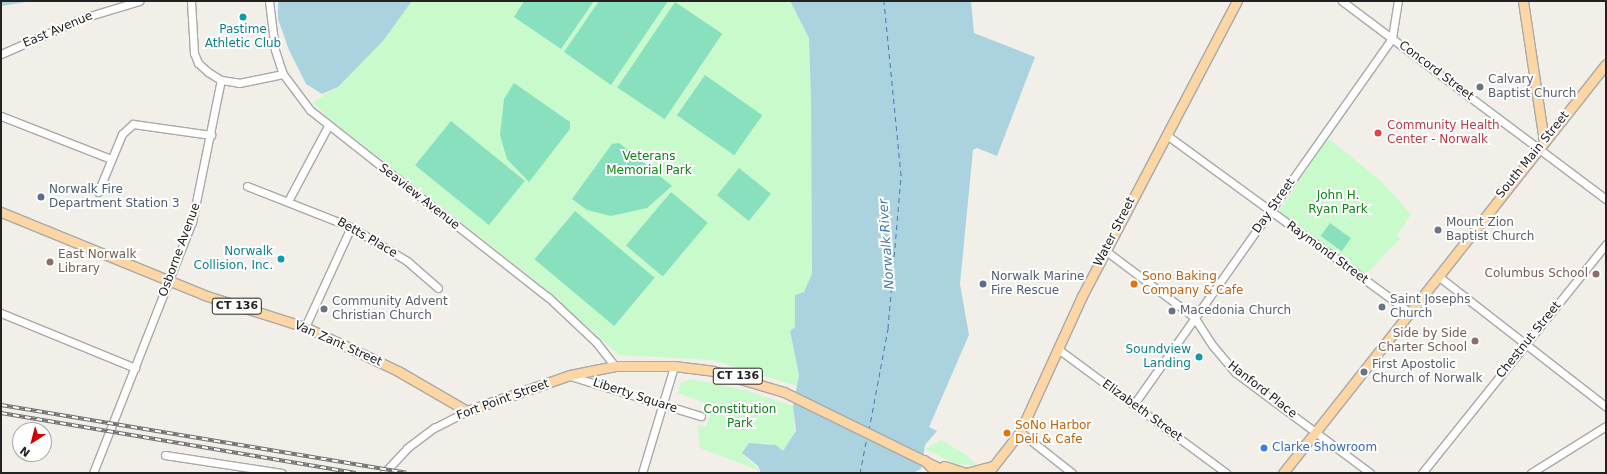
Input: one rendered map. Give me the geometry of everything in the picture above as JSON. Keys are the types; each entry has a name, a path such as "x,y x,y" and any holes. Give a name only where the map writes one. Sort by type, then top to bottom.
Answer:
{"main road":[{"name":"Water Street","path":"988,473 996,465 1020,432 1058,349 1106,251 1168,136 1237,1"},
{"path":"1523,1 1541,145"},
{"name":"South Main Street","path":"1283,473 1606,64"},
{"name":"Van Zant Street","path":"1,212 169,281 305,327 398,371 467,411"},
{"name":"Liberty Square","path":"615,366 674,366 749,379 784,392 923,459"},
{"name":"Fort Point Street","path":"467,411 570,376 615,366"},
{"name":"CT 136","path":"923,459 966,473 996,465"},
{"name":"CT 136","path":"923,459 937,473"},
{"path":"934,463 949,473"}],"street":[{"name":"East Avenue","path":"1,54 83,18 139,1"},
{"path":"191,1 194,53 198,63 221,80 240,83 283,74"},
{"name":"Seaview Avenue","path":"269,1 275,50 283,74 297,95 328,126 548,297 596,342 615,366"},
{"name":"Concord Street","path":"1342,1 1541,145 1606,199"},
{"name":"Day Street","path":"1134,404 1392,38 1398,1"},
{"name":"Osborne Avenue","path":"93,473 195,212 221,80"},
{"path":"1,116 110,159"},
{"path":"98,192 110,159 122,134 133,124 211,135"},
{"path":"288,201 328,126"},
{"name":"Raymond Street","path":"1168,136 1409,312"},
{"name":"Betts Place","path":"247,186 351,227 407,261 438,288"},
{"path":"305,327 351,227"},
{"name":"Chestnut Street","path":"1422,473 1606,244"},
{"name":"Hanford Place","path":"1106,251 1194,317 1212,346 1236,372 1370,473"},
{"path":"1438,276 1606,407"},
{"path":"1,313 135,368"},
{"name":"Elizabeth Street","path":"1058,349 1226,473"},
{"path":"642,473 664,405 674,366"},
{"name":"Liberty Square","path":"570,376 701,416"},
{"name":"Fort Point Street","path":"384,473 412,444 467,411"},
{"path":"1531,473 1606,426"},
{"path":"1020,432 1072,473"},
{"path":"165,455 282,473"}],"green space":[{"name":"Veterans Memorial Park","path":"412,1 790,1 809,38 811,100 812,274 804,292 795,295 795,327 790,331 799,375 797,386 712,360 619,355 535,280 326,116 313,102 338,87 383,41"},
{"path":"524,1 594,1 561,49 514,17"},
{"path":"599,1 668,1 611,85 564,52"},
{"path":"675,2 722,34 665,119 617,87"},
{"path":"705,75 762,115 734,155 677,115"},
{"path":"514,83 570,122 570,129 529,182 507,159 500,135 504,99"},
{"path":"451,121 525,181 489,225 415,165"},
{"name":"John H. Ryan Park","path":"1328,138 1381,181 1411,214 1397,235 1400,239 1364,276 1278,213"},
{"path":"619,143 672,186 647,208 611,216 587,210 572,199 612,144"},
{"path":"739,168 771,194 749,221 717,195"},
{"path":"671,192 708,223 663,276 626,246"},
{"path":"575,211 655,278 614,326 535,259"},
{"path":"1330,223 1351,238 1342,251 1321,236"},
{"name":"Constitution Park","path":"690,379 745,390 793,406 795,436 783,451 769,443 750,443 742,453 760,471 700,448 697,425 706,427 714,406 678,393 681,383"},
{"path":"941,440 966,455 977,465 956,464 925,449"}],"water":[{"path":"1,1 32,1 1,6"},
{"path":"278,1 412,1 383,41 338,87 322,94 306,84 289,50 278,19"},
{"name":"Norwalk River","path":"790,1 971,1 974,33 1035,57 997,156 977,148 973,150 960,284 969,335 929,427 937,431 925,445 921,469 913,473 761,473 758,466 742,453 749,443 776,445 783,451 796,431 793,406 799,375 790,331 795,327 795,295 804,292 812,274 811,100 809,38"}],"ferry route":[{"path":"869,430 888,328 901,175 884,1"},
{"path":"860,473 867,438"}],"railway":[{"path":"1,405 406,473"},
{"path":"1,413 356,473"}],"place":[{"name":"Pastime Athletic Club","path":"243,17"},
{"name":"Calvary Baptist Church","path":"1480,87"},
{"name":"Community Health Center - Norwalk","path":"1378,133"},
{"name":"Norwalk Fire Department Station 3","path":"41,197"},
{"name":"Mount Zion Baptist Church","path":"1438,230"},
{"name":"Norwalk Collision, Inc.","path":"281,259"},
{"name":"East Norwalk Library","path":"50,262"},
{"name":"Columbus School","path":"1596,274"},
{"name":"Norwalk Marine Fire Rescue","path":"983,284"},
{"name":"Sono Baking Company & Cafe","path":"1134,284"},
{"name":"Saint Josephs Church","path":"1382,307"},
{"name":"Community Advent Christian Church","path":"324,309"},
{"name":"Macedonia Church","path":"1172,311"},
{"name":"Side by Side Charter School","path":"1475,341"},
{"name":"Soundview Landing","path":"1199,357"},
{"name":"First Apostolic Church of Norwalk","path":"1364,372"},
{"name":"SoNo Harbor Deli & Cafe","path":"1007,433"},
{"name":"Clarke Showroom","path":"1264,448"}]}
